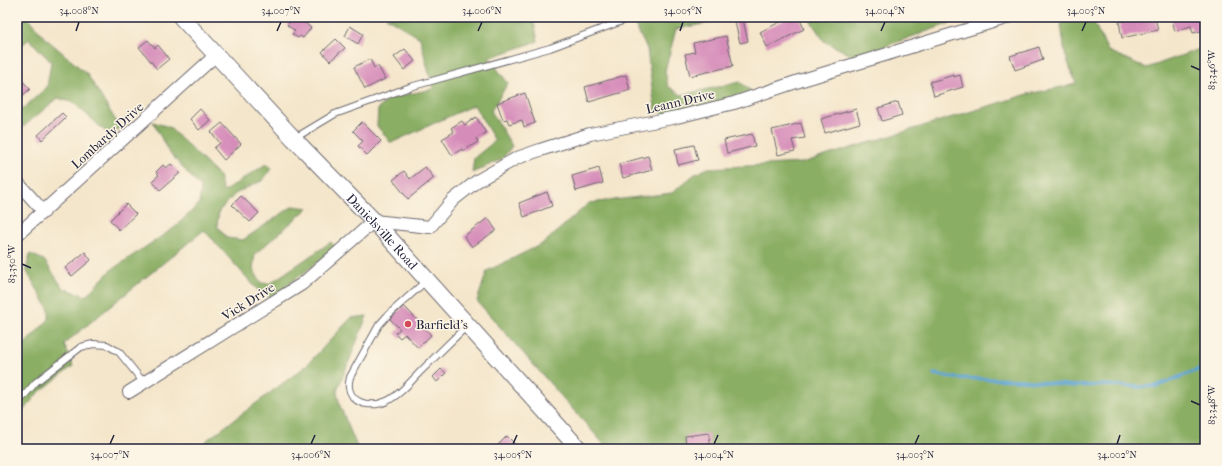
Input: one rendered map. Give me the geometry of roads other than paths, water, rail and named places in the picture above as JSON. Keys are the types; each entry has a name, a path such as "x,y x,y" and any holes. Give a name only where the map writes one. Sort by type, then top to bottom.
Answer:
{"main road":[{"name":"Danielsville Road","path":"181,17 294,139 374,221 579,449"}],"street":[{"name":"Leann Drive","path":"374,221 430,227 453,200 477,181 517,158 590,134 677,117 734,103 799,81 1009,17"},
{"name":"Lombardy Drive","path":"17,235 216,55"},
{"path":"17,182 44,212"},
{"name":"Vick Drive","path":"129,392 302,284 374,221"}],"lane":[{"path":"294,139 335,114 410,87 550,48 633,17"},
{"path":"427,280 379,325 350,377 348,385 350,392 356,400 363,404 373,404 387,401 403,390 468,326"},
{"path":"17,404 36,382 81,347 93,344 107,344 120,352 144,383"}],"waterway":[{"path":"934,374 955,378 1023,380 1073,386 1106,385 1140,387 1157,386 1205,367"}],"place":[{"name":"Barfield's","path":"408,324"}]}
